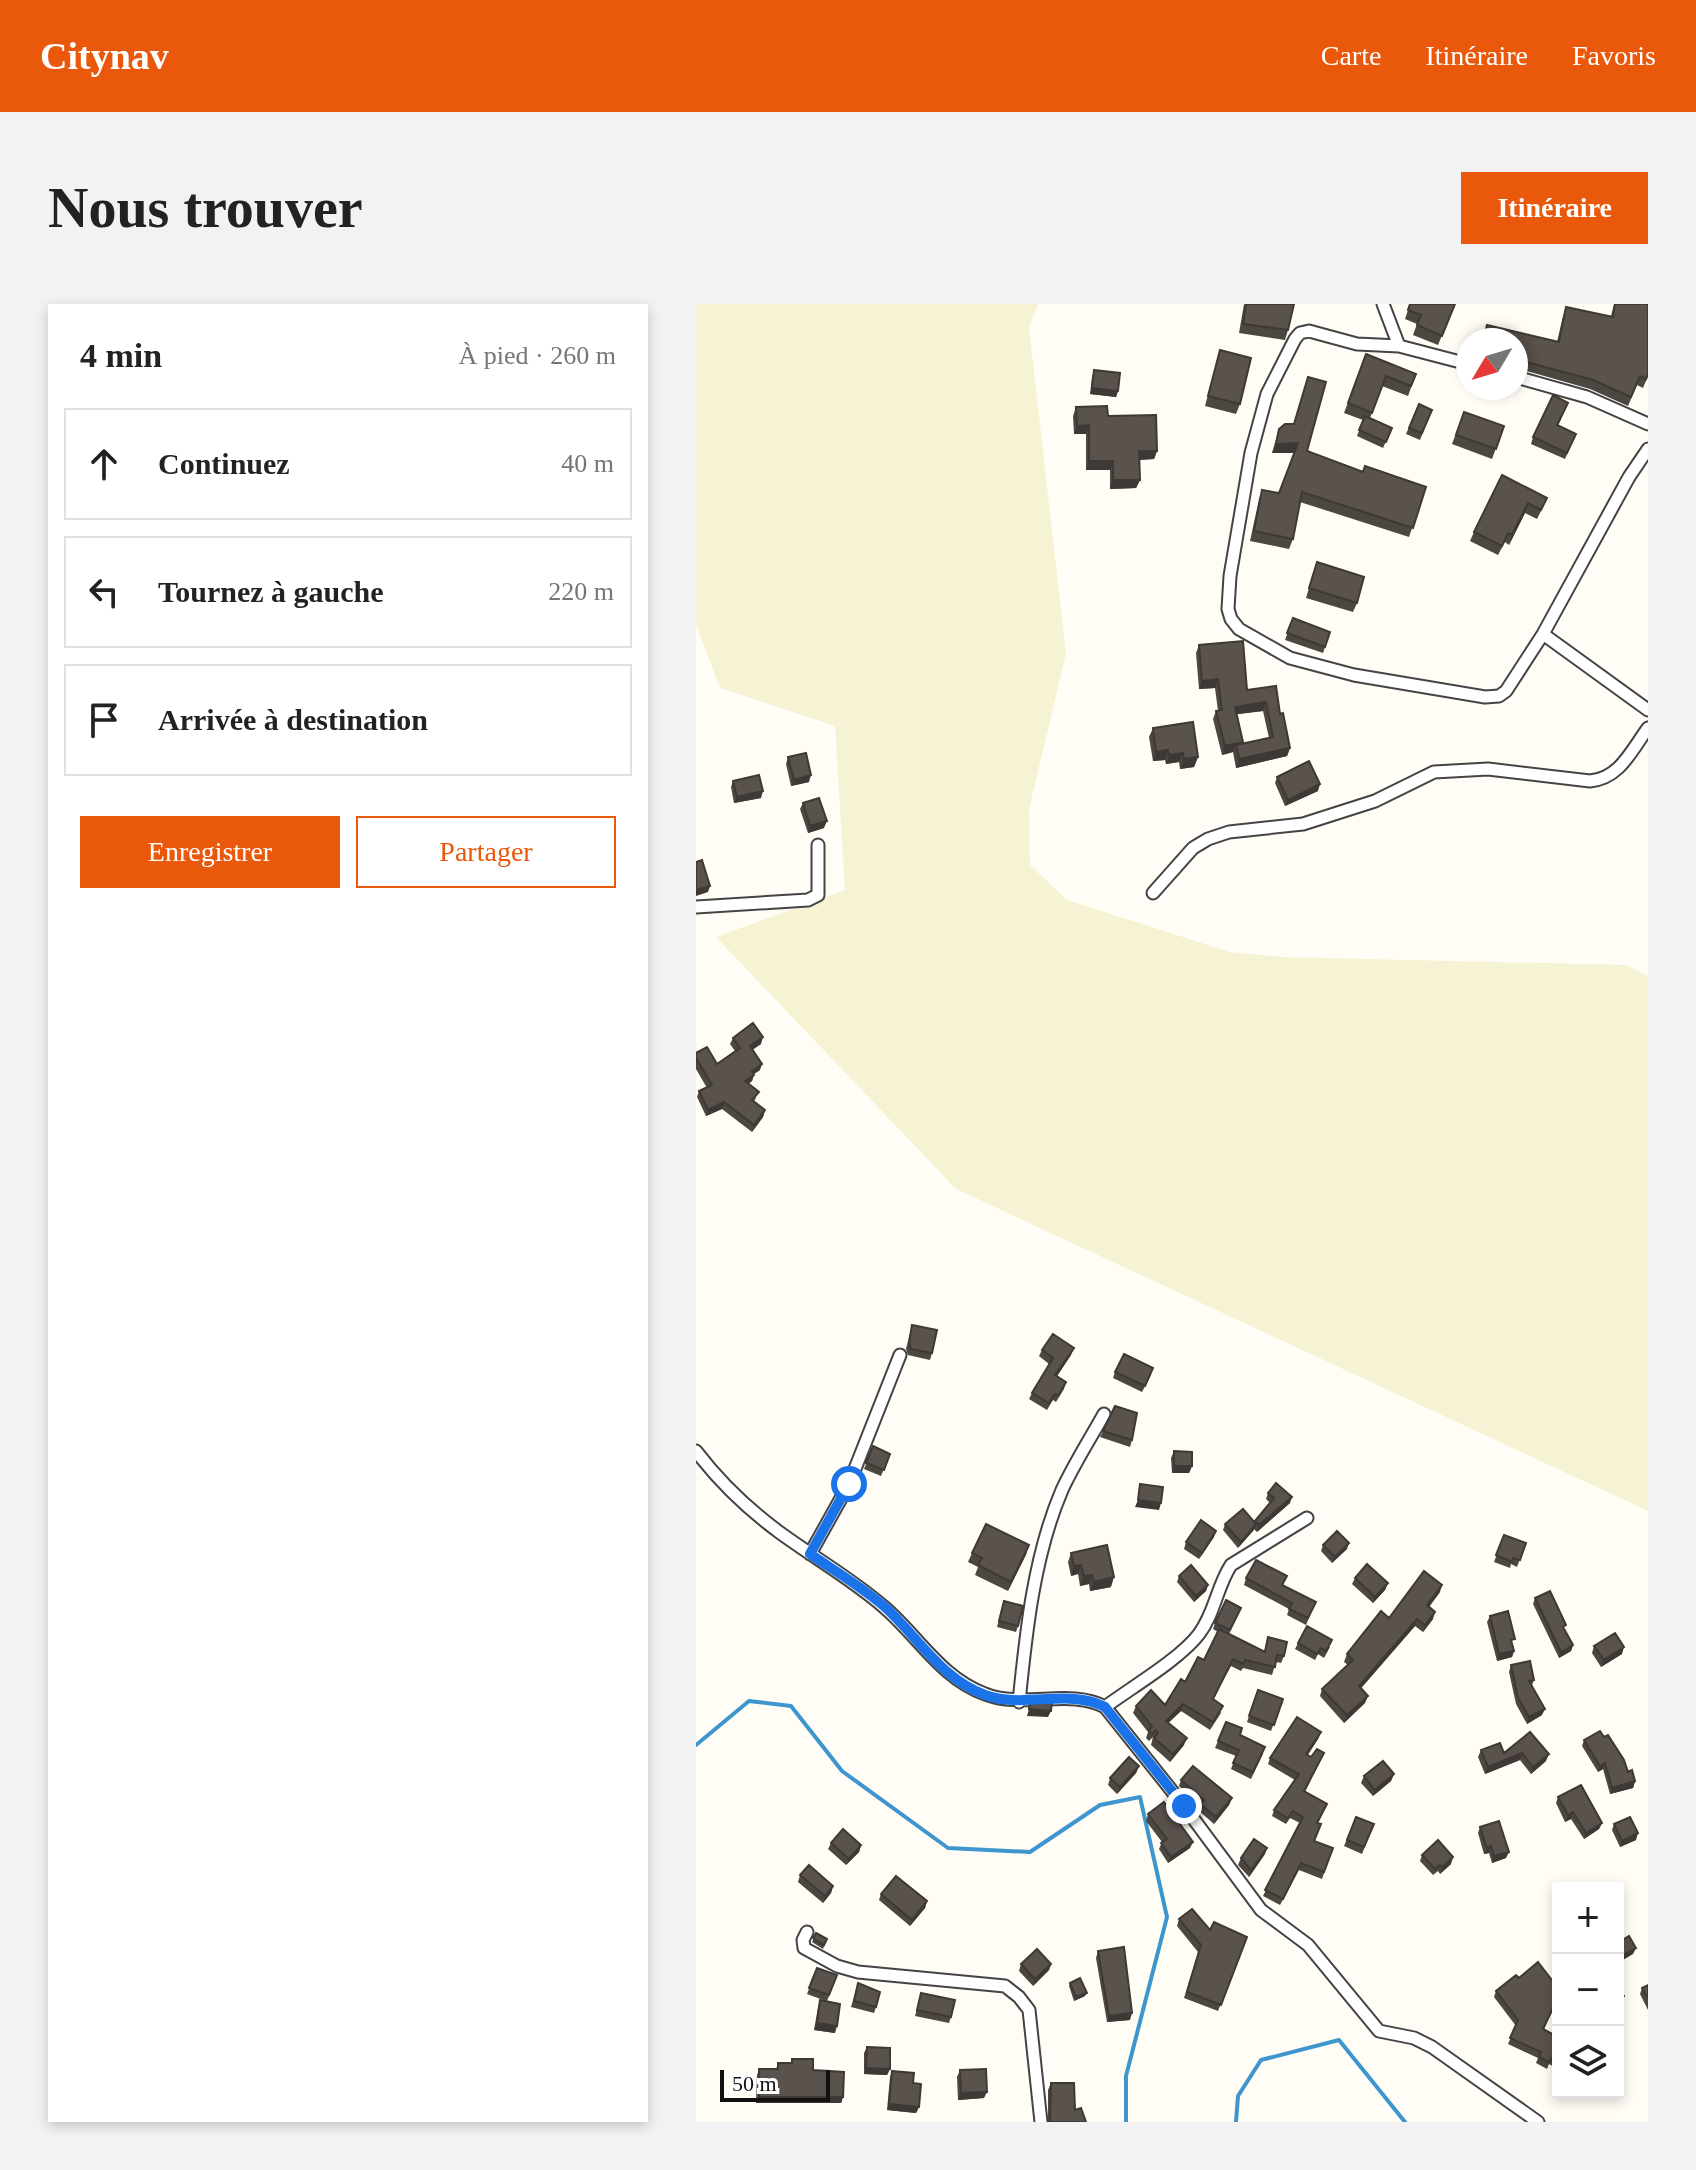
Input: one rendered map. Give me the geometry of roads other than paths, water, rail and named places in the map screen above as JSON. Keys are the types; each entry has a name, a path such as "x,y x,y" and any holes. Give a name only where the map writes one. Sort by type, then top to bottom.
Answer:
{"street":[{"path":"1383,304 1399,346"},
{"path":"1456,361 1399,346 1357,344 1309,331 1300,333 1295,339 1267,394 1251,453 1230,576 1228,609 1239,629 1290,658 1354,675 1485,697 1499,696 1506,691 1543,634 1629,477 1648,449"},
{"path":"1528,380 1587,397 1648,424"},
{"path":"1543,634 1648,710"},
{"path":"1153,893 1193,848 1208,839 1229,832 1303,824 1375,801 1434,772 1488,769 1590,781 1605,779 1615,773 1648,728"},
{"path":"696,907 808,900 818,895 818,845"},
{"path":"810,1554 849,1484 900,1355"},
{"path":"1019,1702 1038,1569 1063,1489 1104,1414"},
{"path":"696,1451 715,1476 777,1530 883,1606 931,1658 958,1681 986,1695 1019,1702 1085,1699 1105,1707 1261,1910 1308,1945 1379,2031 1414,2038 1432,2047 1538,2122"},
{"path":"1105,1707 1186,1648 1199,1635 1231,1565 1307,1518"},
{"path":"807,1932 803,1940 804,1948 837,1966 858,1972 1005,1986 1019,1997 1029,2010 1041,2122"}],"waterway":[{"path":"696,1745 749,1701 791,1706 842,1771 948,1848 1030,1852 1100,1805 1140,1797 1167,1917 1126,2076 1126,2122"},
{"path":"1236,2122 1238,2096 1261,2060 1339,2040 1405,2122"}]}
